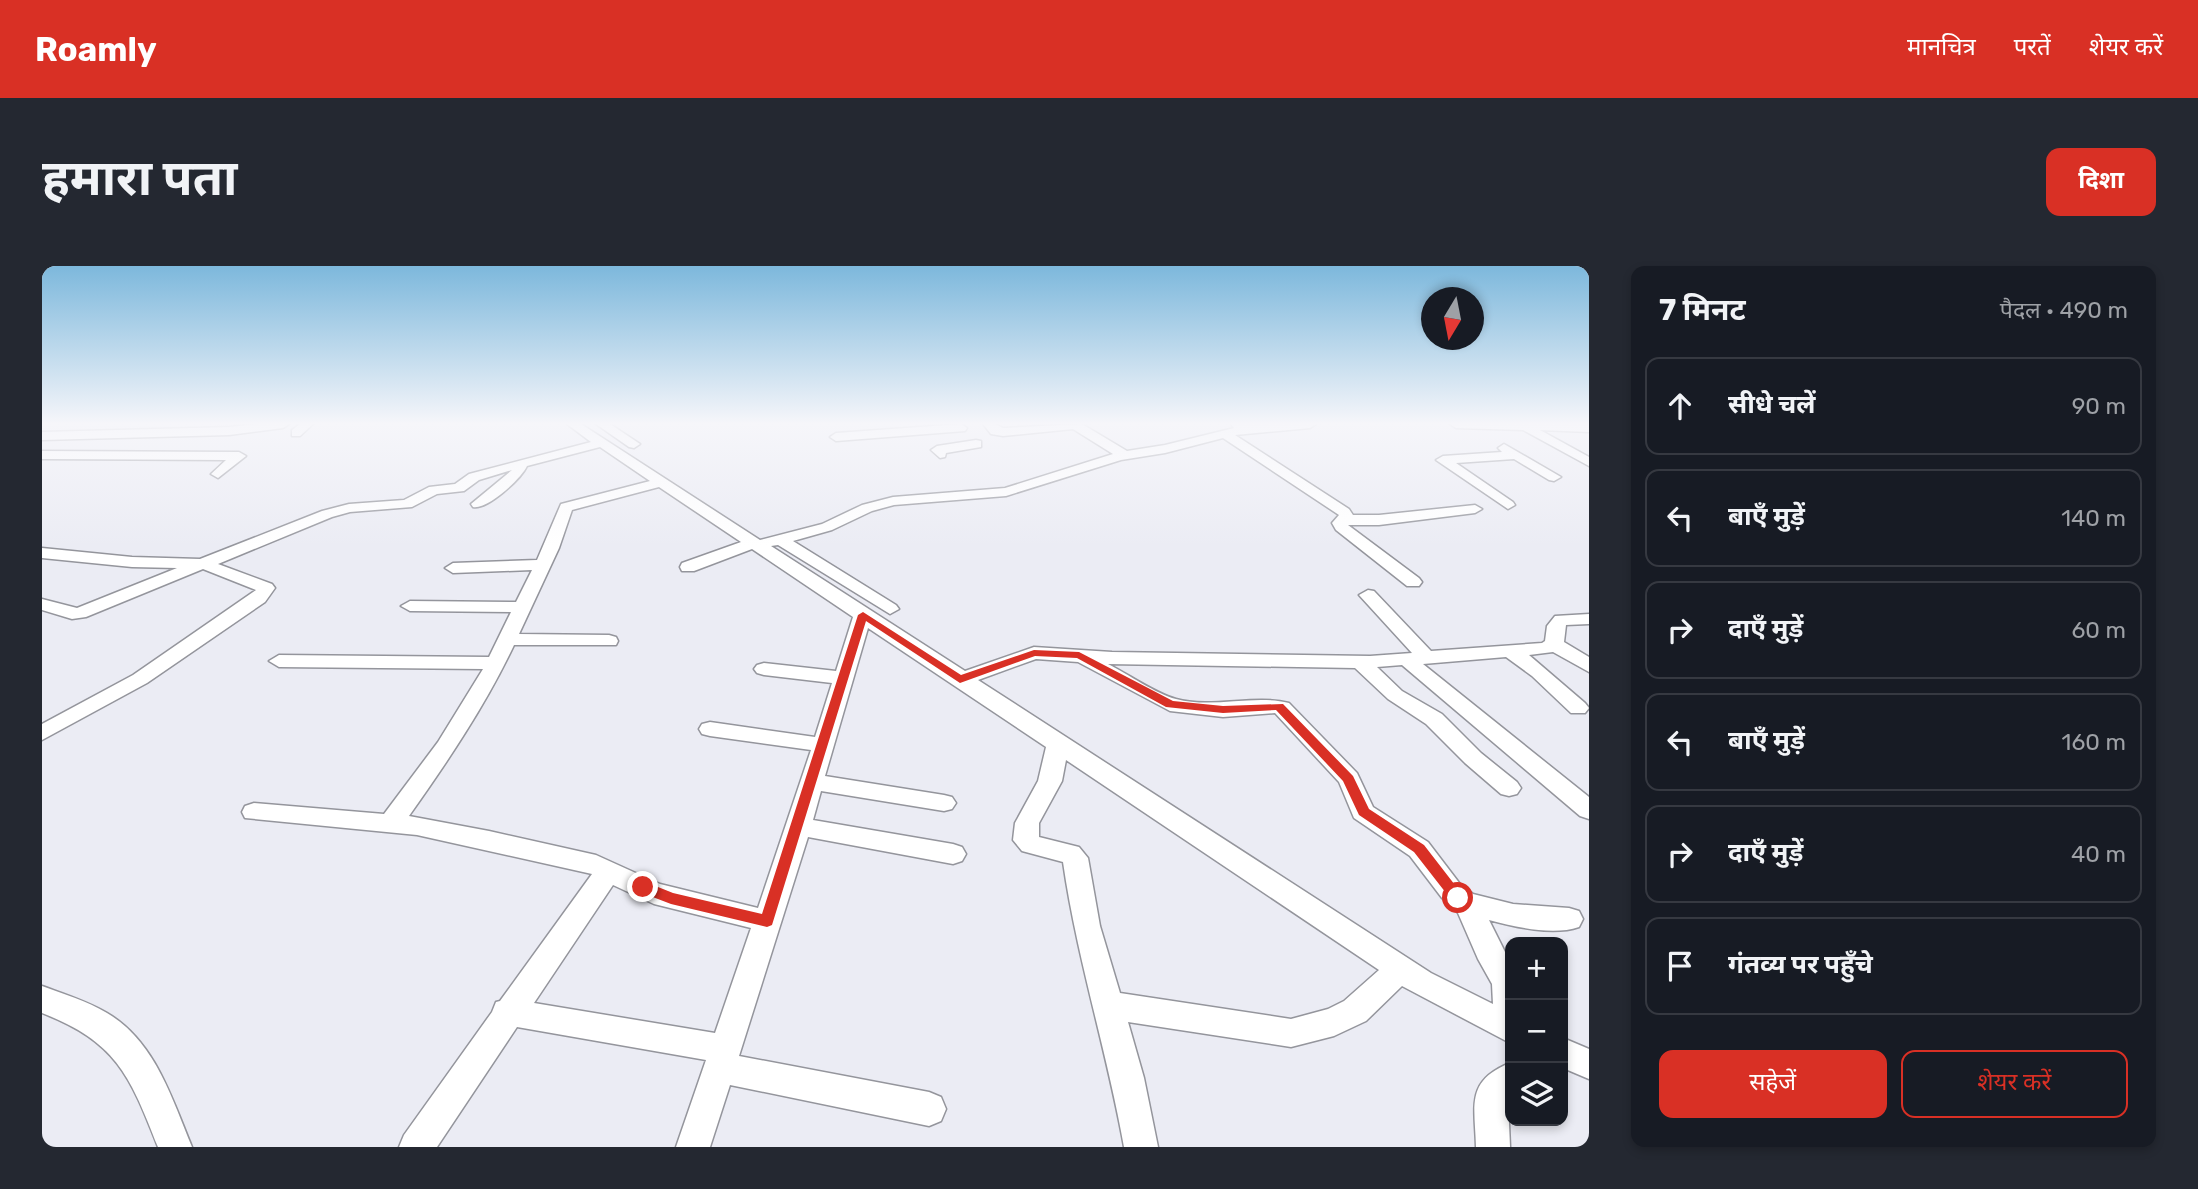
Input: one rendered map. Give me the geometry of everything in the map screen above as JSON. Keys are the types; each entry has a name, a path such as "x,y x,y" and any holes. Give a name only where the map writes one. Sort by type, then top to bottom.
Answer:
{"street":[{"path":"218,474 228,465"},
{"path":"42,604 72,614 80,612 327,514 349,508 407,504 434,490 456,489 477,476 512,465"},
{"path":"478,504 517,473 521,465"},
{"path":"641,465 661,482 863,615 971,675 1058,744 1421,982 1505,1015"},
{"path":"688,568 756,544 827,527 867,508 893,501 1006,492 1092,465"},
{"path":"1272,465 1344,512 1348,518 1346,519"},
{"path":"1450,465 1508,505"},
{"path":"1533,465 1554,477"},
{"path":"390,824 465,718 523,607 566,507 661,482"},
{"path":"1413,582 1341,527 1340,523 1346,519 1379,520 1475,509"},
{"path":"781,540 890,609"},
{"path":"42,553 132,562 204,564 266,588 265,592 210,633 140,679 42,733"},
{"path":"453,568 543,565"},
{"path":"1368,595 1417,659 1589,810"},
{"path":"410,606 523,607"},
{"path":"693,1147 824,745 863,615"},
{"path":"971,675 1034,653 1122,659 1360,662 1546,648 1554,643 1558,622 1589,619"},
{"path":"507,639 609,641"},
{"path":"1554,643 1589,666"},
{"path":"1509,650 1539,672 1578,708"},
{"path":"1079,655 1170,705 1223,710 1273,706 1282,708 1349,779 1363,811 1419,849 1451,891 1466,903 1513,915 1569,919"},
{"path":"279,661 495,663"},
{"path":"1360,662 1395,695 1434,719 1473,758 1509,788"},
{"path":"764,669 844,678"},
{"path":"710,729 824,745"},
{"path":"1058,744 1050,781 1027,823 1026,840 1034,846 1067,852 1075,858 1086,926 1128,1078 1141,1147"},
{"path":"812,782 944,803"},
{"path":"254,812 390,824 489,840 609,870 654,893 767,921"},
{"path":"798,826 953,853"},
{"path":"416,1147 609,870"},
{"path":"1466,903 1492,959 1506,981 1507,1000"},
{"path":"1109,1005 1245,1028 1292,1033 1334,1022 1355,1011 1400,968"},
{"path":"42,999 88,1017 120,1040 137,1060 145,1075 175,1147"},
{"path":"507,1013 722,1058 929,1109"},
{"path":"1568,1055 1589,1065"},
{"path":"1493,1147 1491,1098 1493,1091 1505,1083"}],"route":[{"path":"643,887 671,898 767,921 863,615 960,680 1034,653 1079,655 1170,705 1223,710 1279,706 1349,779 1363,811 1419,849 1458,898"}]}
